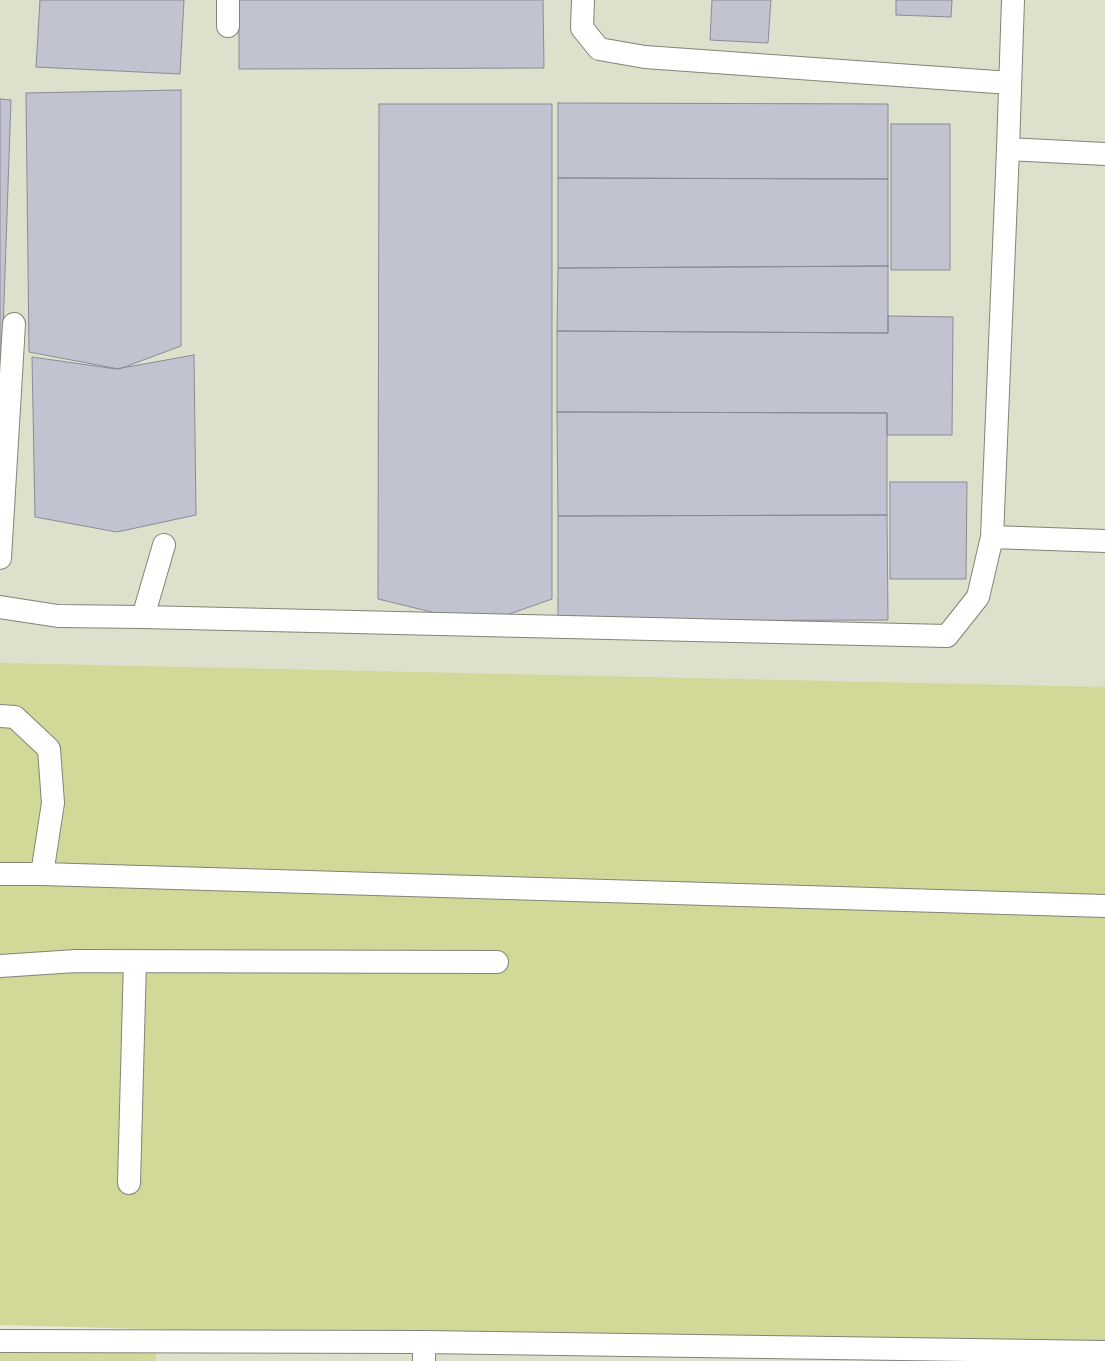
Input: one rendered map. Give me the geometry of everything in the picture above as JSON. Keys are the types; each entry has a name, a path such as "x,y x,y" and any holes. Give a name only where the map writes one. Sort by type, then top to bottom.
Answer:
{"street":[{"path":"228,0 228,26"},
{"path":"583,0 582,28 599,49 645,57 1010,83"},
{"path":"0,607 58,616 947,636 978,597 992,537 1013,0"},
{"path":"1008,148 1105,154"},
{"path":"0,558 14,324"},
{"path":"992,537 1105,541"},
{"path":"143,617 164,545"},
{"path":"0,716 15,717 48,749 53,803 42,874"},
{"path":"0,874 42,874 1105,906"},
{"path":"0,966 76,961 497,962"},
{"path":"129,1182 135,961"},
{"path":"0,1341 424,1352 1105,1352"}],"shaded area":[{"path":"0,0 1105,0 1105,953 0,923"},
{"path":"157,1341 1105,1361 156,1361"}],"green space":[{"path":"0,663 1105,687 1105,1355 0,1325"},
{"path":"157,1341 156,1361 0,1361 0,1349"}],"building":[{"path":"40,0 184,0 180,74 36,67"},
{"path":"239,0 543,0 544,68 239,69"},
{"path":"712,0 771,0 768,43 710,40"},
{"path":"896,0 952,0 951,17 896,15"},
{"path":"181,90 181,346 119,369 29,352 26,93"},
{"path":"0,99 11,100 0,417"},
{"path":"558,103 888,104 888,179 558,178"},
{"path":"379,104 552,104 552,599 481,624 378,599"},
{"path":"891,124 950,124 950,270 891,270"},
{"path":"558,178 888,179 888,266 558,268"},
{"path":"888,266 888,333 557,331 558,268"},
{"path":"888,316 953,317 952,435 887,435 887,413 557,412 557,331 888,333"},
{"path":"194,355 196,515 117,532 35,517 32,357 116,369"},
{"path":"557,412 887,413 887,515 558,516"},
{"path":"890,482 967,482 966,579 890,579"},
{"path":"887,515 888,620 558,621 558,516"}]}
